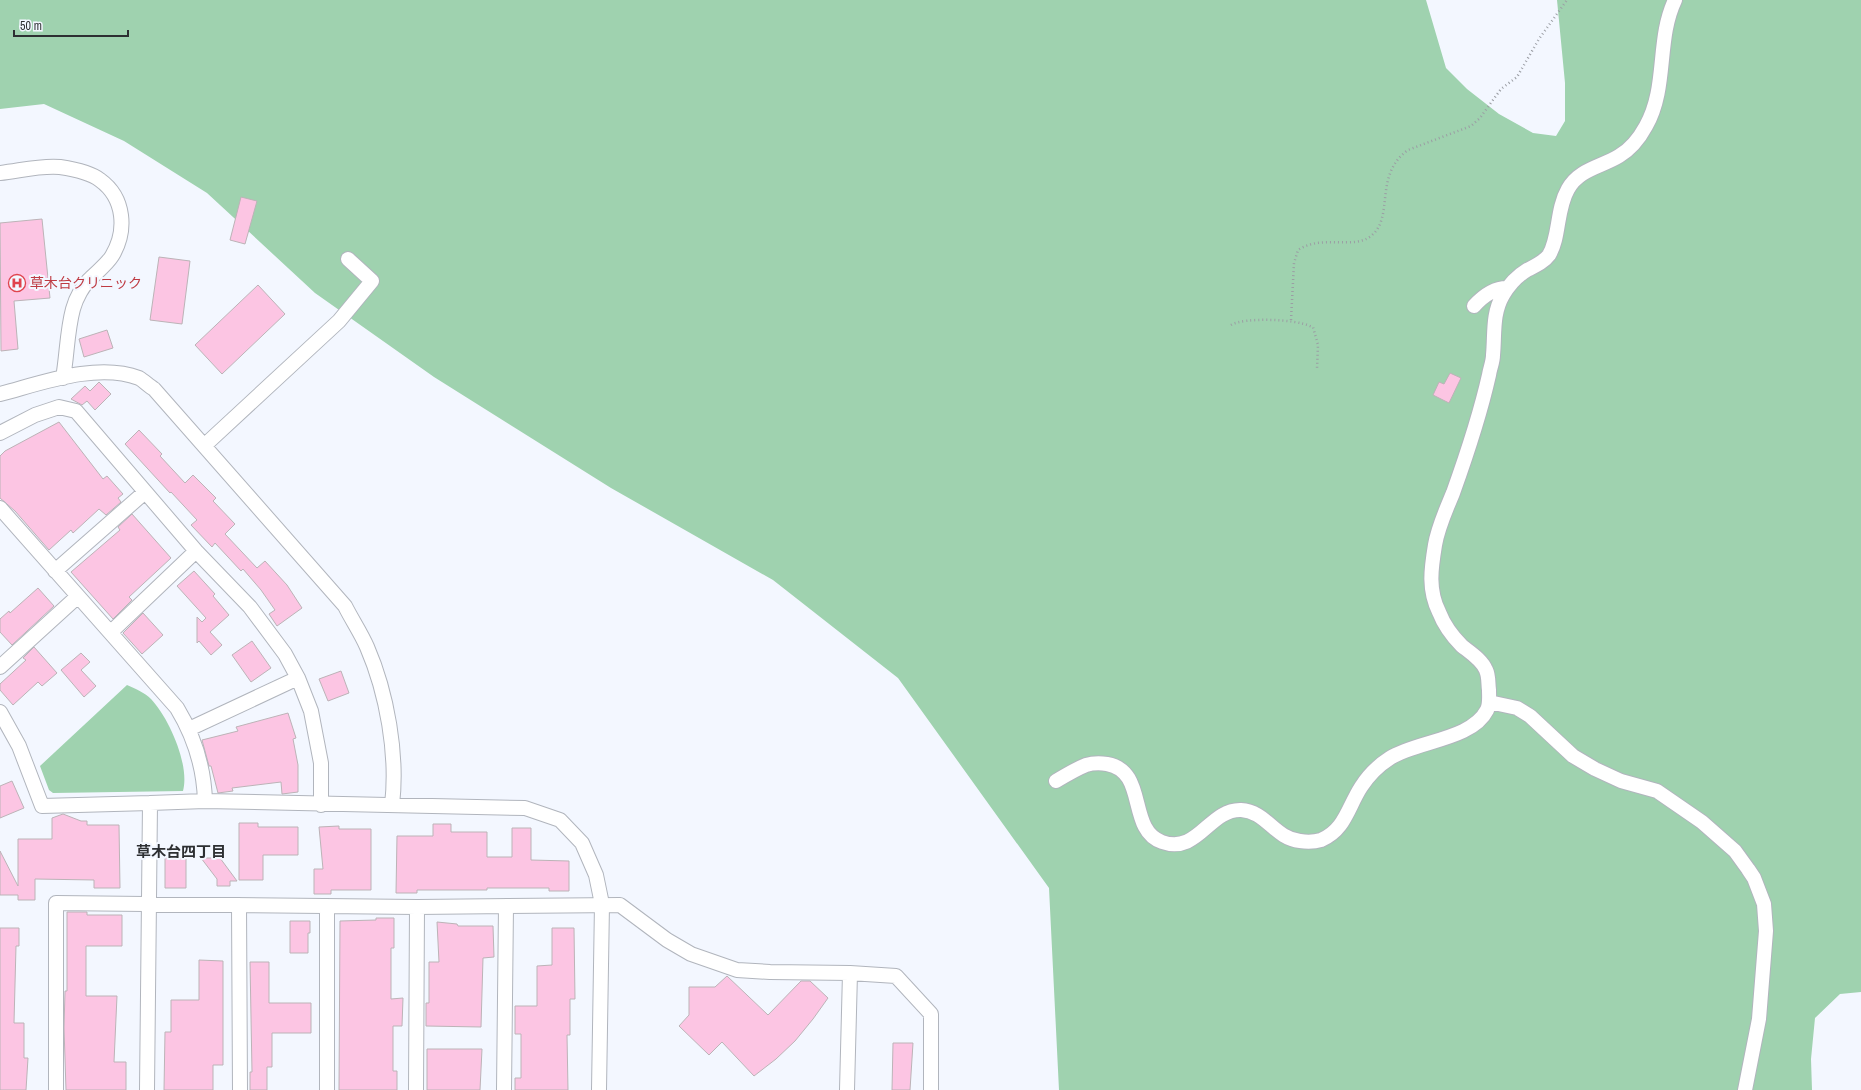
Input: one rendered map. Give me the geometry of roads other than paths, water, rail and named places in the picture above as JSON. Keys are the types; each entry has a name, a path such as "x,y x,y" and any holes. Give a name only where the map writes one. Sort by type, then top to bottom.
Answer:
{"street":[{"path":"1056,781 1090,764 1104,763 1118,767 1129,777 1144,824 1150,835 1155,839 1170,844 1182,844 1192,839 1223,814 1242,810 1261,817 1287,838 1316,842 1325,838 1340,827 1361,787 1386,760 1402,751 1454,735 1468,728 1481,718 1489,707 1488,673 1482,662 1450,632 1438,611 1430,576 1436,540 1484,398 1493,357 1493,326 1497,308 1514,280 1542,261 1549,254 1555,240 1558,215 1567,190 1571,184 1586,171 1623,154 1637,141 1646,126 1654,108 1660,82 1664,37 1675,0"},
{"path":"0,173 59,167 76,170 101,180 119,203 122,231 112,256 90,279 73,309 63,378"},
{"path":"205,446 339,321 372,281 348,259"},
{"path":"1474,306 1486,295 1495,290 1508,288"},
{"path":"0,394 63,378 102,371 140,379 154,389 345,606 367,646 382,688 391,739 394,786 392,805"},
{"path":"0,433 35,415 59,408 76,411 196,551 250,607 285,654 298,678 311,710 321,763 321,805"},
{"path":"55,571 145,492"},
{"path":"0,508 176,708 189,729 198,756 205,788 205,801"},
{"path":"110,632 196,551"},
{"path":"0,667 77,597"},
{"path":"189,729 298,678"},
{"path":"1489,702 1517,708 1530,716 1573,756 1595,769 1621,781 1657,791 1702,822 1735,851 1754,878 1764,904 1766,931 1759,1019 1745,1090"},
{"path":"0,712 19,746 42,806 205,801 321,805 525,808 560,820 582,843 596,875 602,904 599,1090"},
{"path":"147,1090 150,803"},
{"path":"56,1090 56,903 417,907 620,905 667,940 691,954 737,970 850,973 896,976 931,1014 931,1090"},
{"path":"239,905 240,1090"},
{"path":"327,906 327,1090"},
{"path":"504,1090 506,906"},
{"path":"416,1090 417,907"},
{"path":"847,1090 850,973"}],"place":[{"name":"草木台クリニック","path":"17,283"}],"district":[{"name":"草木台四丁目","path":"181,851"}]}
